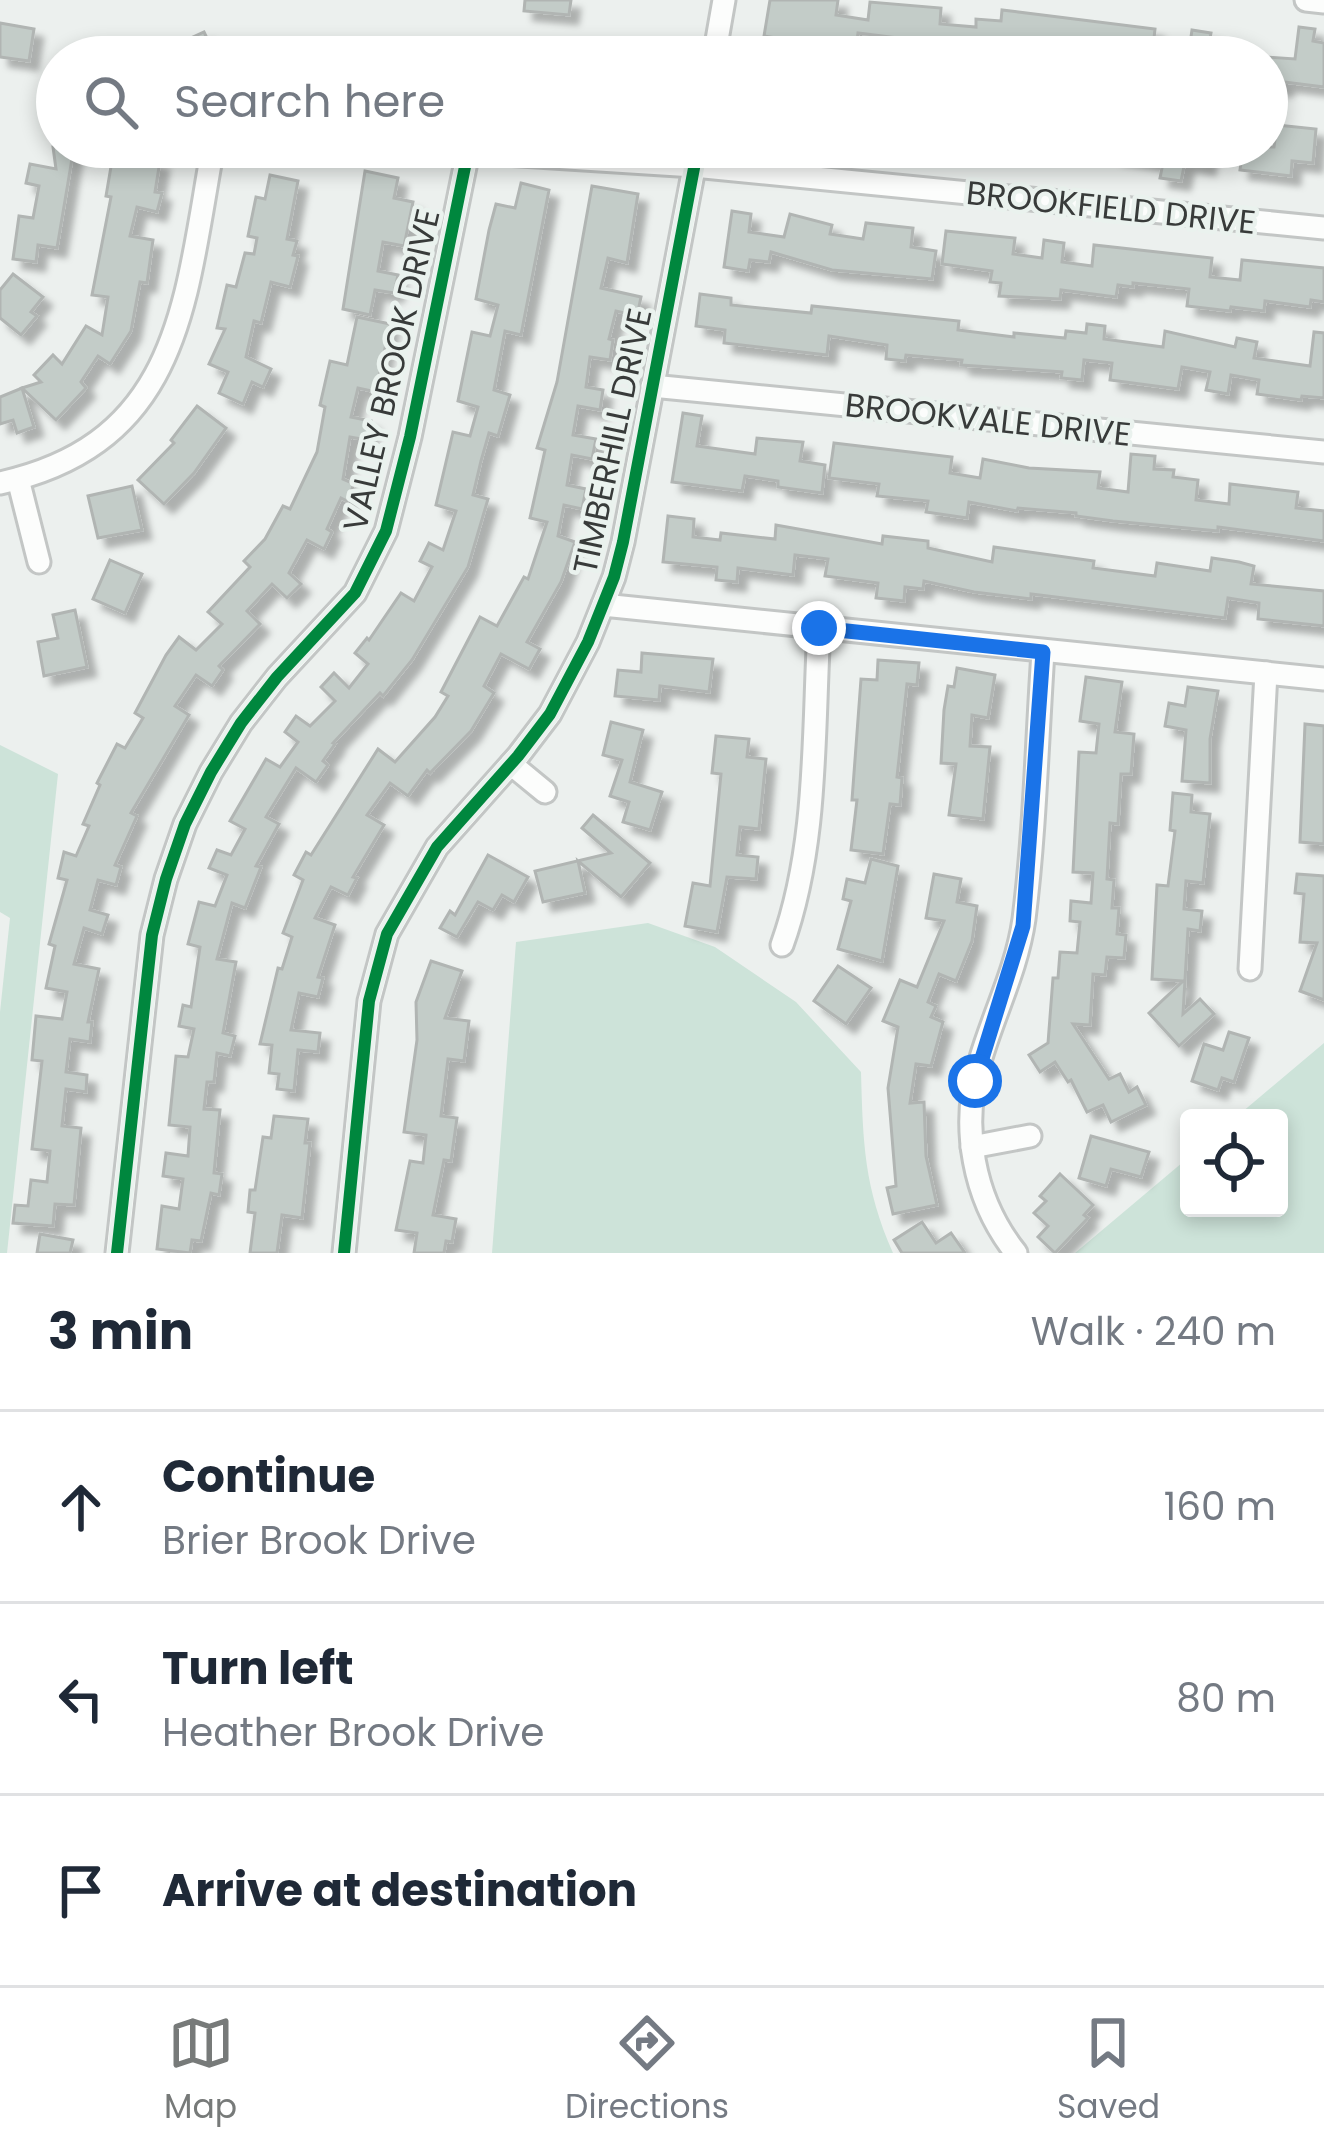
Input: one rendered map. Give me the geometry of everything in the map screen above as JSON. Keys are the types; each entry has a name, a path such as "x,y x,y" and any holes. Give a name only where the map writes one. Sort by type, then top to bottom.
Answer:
{"street":[{"path":"718,36 724,0"},
{"path":"1306,0 1324,2"},
{"path":"39,562 9,481 59,464 103,437 133,409 168,355 181,319 209,168"},
{"name":"VALLEY BROOK DRIVE","path":"117,1253 152,935 166,879 211,772 241,723 355,593 386,531 465,168"},
{"name":"TIMBERHILL DRIVE","path":"344,1253 369,1001 387,934 437,847 550,714 603,605 623,542 694,168"},
{"name":"BROOKFIELD DRIVE","path":"801,168 1324,228"},
{"name":"BROOKVALE DRIVE","path":"652,386 1324,452"},
{"path":"603,605 1324,679"},
{"path":"782,945 808,836 819,628"},
{"path":"1016,1253 989,1211 972,1147 975,1081 1023,926 1043,652"},
{"path":"1250,969 1266,673"},
{"path":"511,764 545,792"},
{"path":"972,1147 1030,1136"}],"green space":[{"path":"0,745 58,774 7,1253 0,1253 0,1012 10,918 0,912"},
{"path":"648,923 715,947 796,1002 861,1072 867,1164 893,1253 492,1253 516,942"},
{"path":"1324,1043 1324,1253 1075,1253 1180,1165 1180,1217 1288,1217 1288,1109 1246,1109"}],"building":[{"path":"525,0 571,0 569,15 524,11"},
{"path":"770,0 838,0 836,15 868,20 870,2 941,8 940,24 976,27 976,19 1001,21 1002,10 1155,29 1154,36 764,36"},
{"path":"0,23 34,29 29,61 0,57"},
{"path":"1299,27 1315,29 1313,41 1324,43 1324,87 1288,82 1288,58 1295,59"},
{"path":"1288,126 1316,129 1313,163 1292,161 1291,176 1240,170 1288,168"},
{"path":"30,164 70,168 57,248 38,245 36,262 13,259 19,216 33,218 39,186 26,183"},
{"path":"111,168 159,168 155,192 162,193 157,212 137,207 130,236 153,240 147,283 140,282 131,331 110,364 98,356 81,382 86,388 56,420 22,388 41,382 34,375 53,355 62,364 86,326 102,335 108,297 92,295 111,197 106,196"},
{"path":"1162,168 1184,168 1181,181 1160,178"},
{"path":"365,171 398,178 394,198 413,202 404,246 383,242 378,271 398,275 394,293 375,290 370,315 343,309"},
{"path":"270,175 298,181 287,239 297,241 293,255 298,256 290,287 271,282 261,323 254,321 246,357 271,369 263,387 252,382 243,404 219,393 228,372 209,364 225,329 217,328 227,285 236,287 245,253 254,254 257,238 248,236 256,197 265,199"},
{"path":"521,183 549,190 521,335 505,331 494,390 510,395 498,436 489,433 481,461 473,495 488,499 468,567 412,660 383,696 380,693 333,743 323,761 328,765 316,782 296,768 266,817 279,824 256,866 261,867 245,908 232,903 217,959 236,962 223,1033 235,1036 230,1056 217,1053 214,1082 207,1082 204,1109 220,1110 214,1173 222,1174 219,1195 211,1193 201,1241 192,1240 190,1253 157,1249 162,1206 179,1209 183,1179 163,1176 166,1153 188,1156 190,1127 169,1125 176,1056 188,1057 194,1029 179,1026 183,1005 191,1007 200,947 188,944 199,902 215,906 227,875 209,868 217,850 231,855 245,829 230,821 266,759 280,767 298,742 285,732 296,716 310,726 335,701 321,687 334,673 349,688 368,664 355,653 401,593 414,601 432,567 420,561 429,543 443,550 456,511 436,505 453,432 470,436 478,407 458,401 472,332 490,336 498,305 476,299 489,230 496,204 515,208"},
{"path":"592,186 638,194 627,263 608,258 601,288 641,297 637,316 616,311 610,360 590,357 586,387 603,390 600,410 578,406 573,435 596,439 592,459 572,455 567,485 586,489 582,509 564,505 558,536 575,542 561,582 527,642 540,649 529,669 501,654 484,686 494,693 471,731 430,773 427,770 408,796 390,783 367,815 384,825 353,877 357,878 348,895 331,887 315,918 335,925 318,977 323,978 318,997 299,993 291,1030 320,1033 318,1052 298,1050 294,1091 277,1089 279,1074 269,1073 272,1045 260,1044 278,968 282,969 292,937 283,933 303,880 294,875 378,749 395,762 435,717 448,696 441,692 480,617 497,626 524,577 528,579 547,522 530,518 545,450 537,448 557,382"},
{"path":"732,211 751,214 749,232 784,237 790,214 832,225 830,234 863,239 866,223 913,228 911,247 936,251 932,279 832,270 771,252 769,262 750,260 748,271 724,267"},
{"path":"946,231 1015,238 1013,254 1042,258 1044,240 1064,243 1062,262 1092,266 1094,245 1212,258 1210,277 1240,280 1242,260 1324,268 1324,302 1311,300 1310,307 1265,301 1264,311 1231,307 1230,311 1187,306 1189,289 1133,283 1133,287 1118,285 1116,297 1061,290 1060,299 999,296 1001,283 990,282 992,271 942,264"},
{"path":"13,274 43,297 31,312 37,316 21,335 0,318 0,290"},
{"path":"700,294 731,298 731,305 811,313 812,306 959,321 958,330 1014,337 1014,333 1065,338 1066,331 1086,333 1087,324 1105,326 1104,339 1163,347 1165,331 1235,347 1237,338 1257,342 1254,358 1310,366 1314,332 1324,333 1324,398 1257,394 1259,380 1231,375 1228,394 1206,390 1210,372 1182,367 1178,389 1110,380 1112,363 1084,360 1082,380 1061,378 1062,372 961,365 962,360 906,355 905,361 886,359 887,345 829,336 827,355 724,343 725,330 696,326"},
{"path":"357,317 390,324 376,392 358,388 351,417 371,421 367,440 350,437 343,479 354,484 347,501 341,498 324,549 307,540 289,573 301,584 287,598 272,584 247,611 260,624 219,666 223,670 212,686 196,675 175,706 189,715 131,813 137,816 115,865 121,867 116,885 98,880 90,910 108,915 102,934 84,928 74,964 99,969 88,1022 92,1022 90,1042 70,1039 66,1072 87,1075 86,1092 66,1089 62,1126 81,1128 74,1205 55,1204 53,1226 13,1223 15,1205 28,1206 31,1180 47,1182 50,1151 32,1149 42,1061 32,1060 36,1016 62,1019 67,992 46,988 55,946 49,944 67,880 58,878 64,852 76,856 89,826 83,824 97,783 117,744 125,748 143,718 135,713 166,655 179,637 196,650 222,624 208,612 250,567 244,561 265,539 283,506 290,509 317,452 325,407 320,405 330,361 347,365"},
{"path":"22,388 34,427 17,433 13,420 0,424 0,397"},
{"path":"197,406 226,428 194,473 164,504 138,480 174,443 171,440"},
{"path":"683,413 702,416 697,446 755,454 757,438 803,442 800,461 825,465 822,493 778,487 778,481 745,476 742,491 672,482"},
{"path":"834,443 952,457 950,473 980,478 983,459 1029,468 1100,472 1098,488 1128,492 1131,454 1155,456 1154,469 1174,470 1173,477 1198,480 1196,500 1229,504 1230,484 1298,492 1296,508 1324,511 1324,541 1218,527 1218,531 1113,521 1076,513 1017,511 969,502 967,518 926,512 928,501 877,496 879,484 829,478"},
{"path":"132,486 142,530 98,538 88,496"},
{"path":"668,516 694,519 693,537 720,540 721,533 775,539 776,525 882,544 883,536 928,541 928,548 992,562 994,547 1094,561 1093,568 1155,576 1157,563 1210,571 1212,558 1239,562 1254,566 1251,584 1324,591 1324,626 1258,619 1259,603 1228,598 1225,618 1031,594 1031,599 974,592 924,581 923,589 905,587 904,601 876,598 878,583 825,576 828,559 795,555 793,575 738,568 737,582 716,580 717,567 663,562"},
{"path":"110,560 142,574 125,613 93,599"},
{"path":"75,610 87,667 44,676 38,642 58,638 53,615"},
{"path":"642,653 713,659 709,692 660,686 659,700 615,696 618,670 641,672"},
{"path":"878,660 919,663 917,685 907,684 897,777 902,778 900,805 890,804 883,854 851,850 861,679 877,680"},
{"path":"957,668 995,675 988,718 972,715 970,746 990,747 983,819 949,815 956,764 941,763 948,686 954,687"},
{"path":"1086,677 1122,682 1115,732 1134,734 1131,774 1121,774 1118,824 1110,823 1107,879 1114,880 1117,934 1126,935 1124,958 1107,957 1105,975 1093,974 1090,1025 1073,1024 1109,1079 1120,1074 1129,1092 1137,1087 1146,1105 1111,1122 1103,1105 1087,1112 1071,1080 1055,1062 1040,1072 1029,1055 1048,1043 1060,952 1077,953 1080,922 1070,921 1071,901 1091,903 1093,873 1073,872 1079,752 1096,753 1099,724 1080,721"},
{"path":"1188,687 1218,691 1210,739 1210,783 1182,781 1186,730 1165,726 1169,703 1185,706"},
{"path":"611,722 643,730 630,782 662,792 650,830 623,822 629,802 610,796 622,760 603,755"},
{"path":"1305,724 1324,726 1324,844 1300,842"},
{"path":"716,736 749,739 747,757 766,759 759,829 740,827 737,855 758,857 756,879 727,877 717,932 685,926 693,883 710,886 721,774 712,773"},
{"path":"1173,793 1192,795 1191,812 1210,814 1203,883 1186,881 1184,909 1202,911 1200,931 1188,929 1183,1014 1200,999 1214,1014 1179,1046 1149,1013 1183,981 1152,979 1157,885 1168,886 1175,831 1170,830"},
{"path":"593,815 650,863 621,897 578,861 585,893 543,902 535,871 611,853 582,828"},
{"path":"488,855 528,877 514,902 502,895 493,910 478,902 457,937 440,928 450,911 455,915"},
{"path":"871,859 898,866 882,961 838,949 851,901 843,899 847,879 865,883"},
{"path":"934,874 961,879 957,902 977,906 972,941 956,981 939,974 928,1002 936,1006 931,1017 943,1022 931,1066 916,1064 910,1103 924,1102 926,1156 937,1205 893,1214 887,1188 896,1186 888,1088 898,1027 883,1021 900,980 917,987 944,921 926,918"},
{"path":"1297,874 1324,876 1324,1000 1300,991 1317,943 1300,942 1304,894 1295,893"},
{"path":"431,961 462,971 445,1018 469,1021 464,1061 448,1059 441,1116 457,1118 451,1161 444,1160 433,1215 456,1219 452,1242 446,1241 444,1253 414,1253 417,1233 396,1230 410,1161 423,1163 426,1135 404,1132 417,1040 416,1002"},
{"path":"838,966 871,988 846,1024 814,1001"},
{"path":"1229,1032 1249,1038 1234,1082 1222,1078 1218,1090 1192,1081 1204,1044 1223,1050"},
{"path":"274,1116 308,1119 302,1218 282,1215 277,1253 250,1253 255,1213 248,1212 250,1190 255,1190 263,1137 271,1138"},
{"path":"1091,1136 1149,1152 1141,1177 1111,1169 1106,1186 1079,1178"},
{"path":"1060,1174 1093,1205 1084,1215 1088,1218 1055,1253 1038,1237 1048,1226 1034,1213 1046,1201 1040,1196"},
{"path":"922,1222 936,1243 951,1233 965,1253 902,1253 894,1240"},
{"path":"40,1234 73,1240 70,1253 37,1253"}],"cycle path":[{"path":"117,1253 152,935 166,879 185,824 241,723 355,593 386,531 465,168"},
{"path":"344,1253 369,1001 387,934 437,847 550,714 588,642 623,542 694,168"}],"route":[{"path":"819,628 1043,652 1023,926 975,1081"}]}
